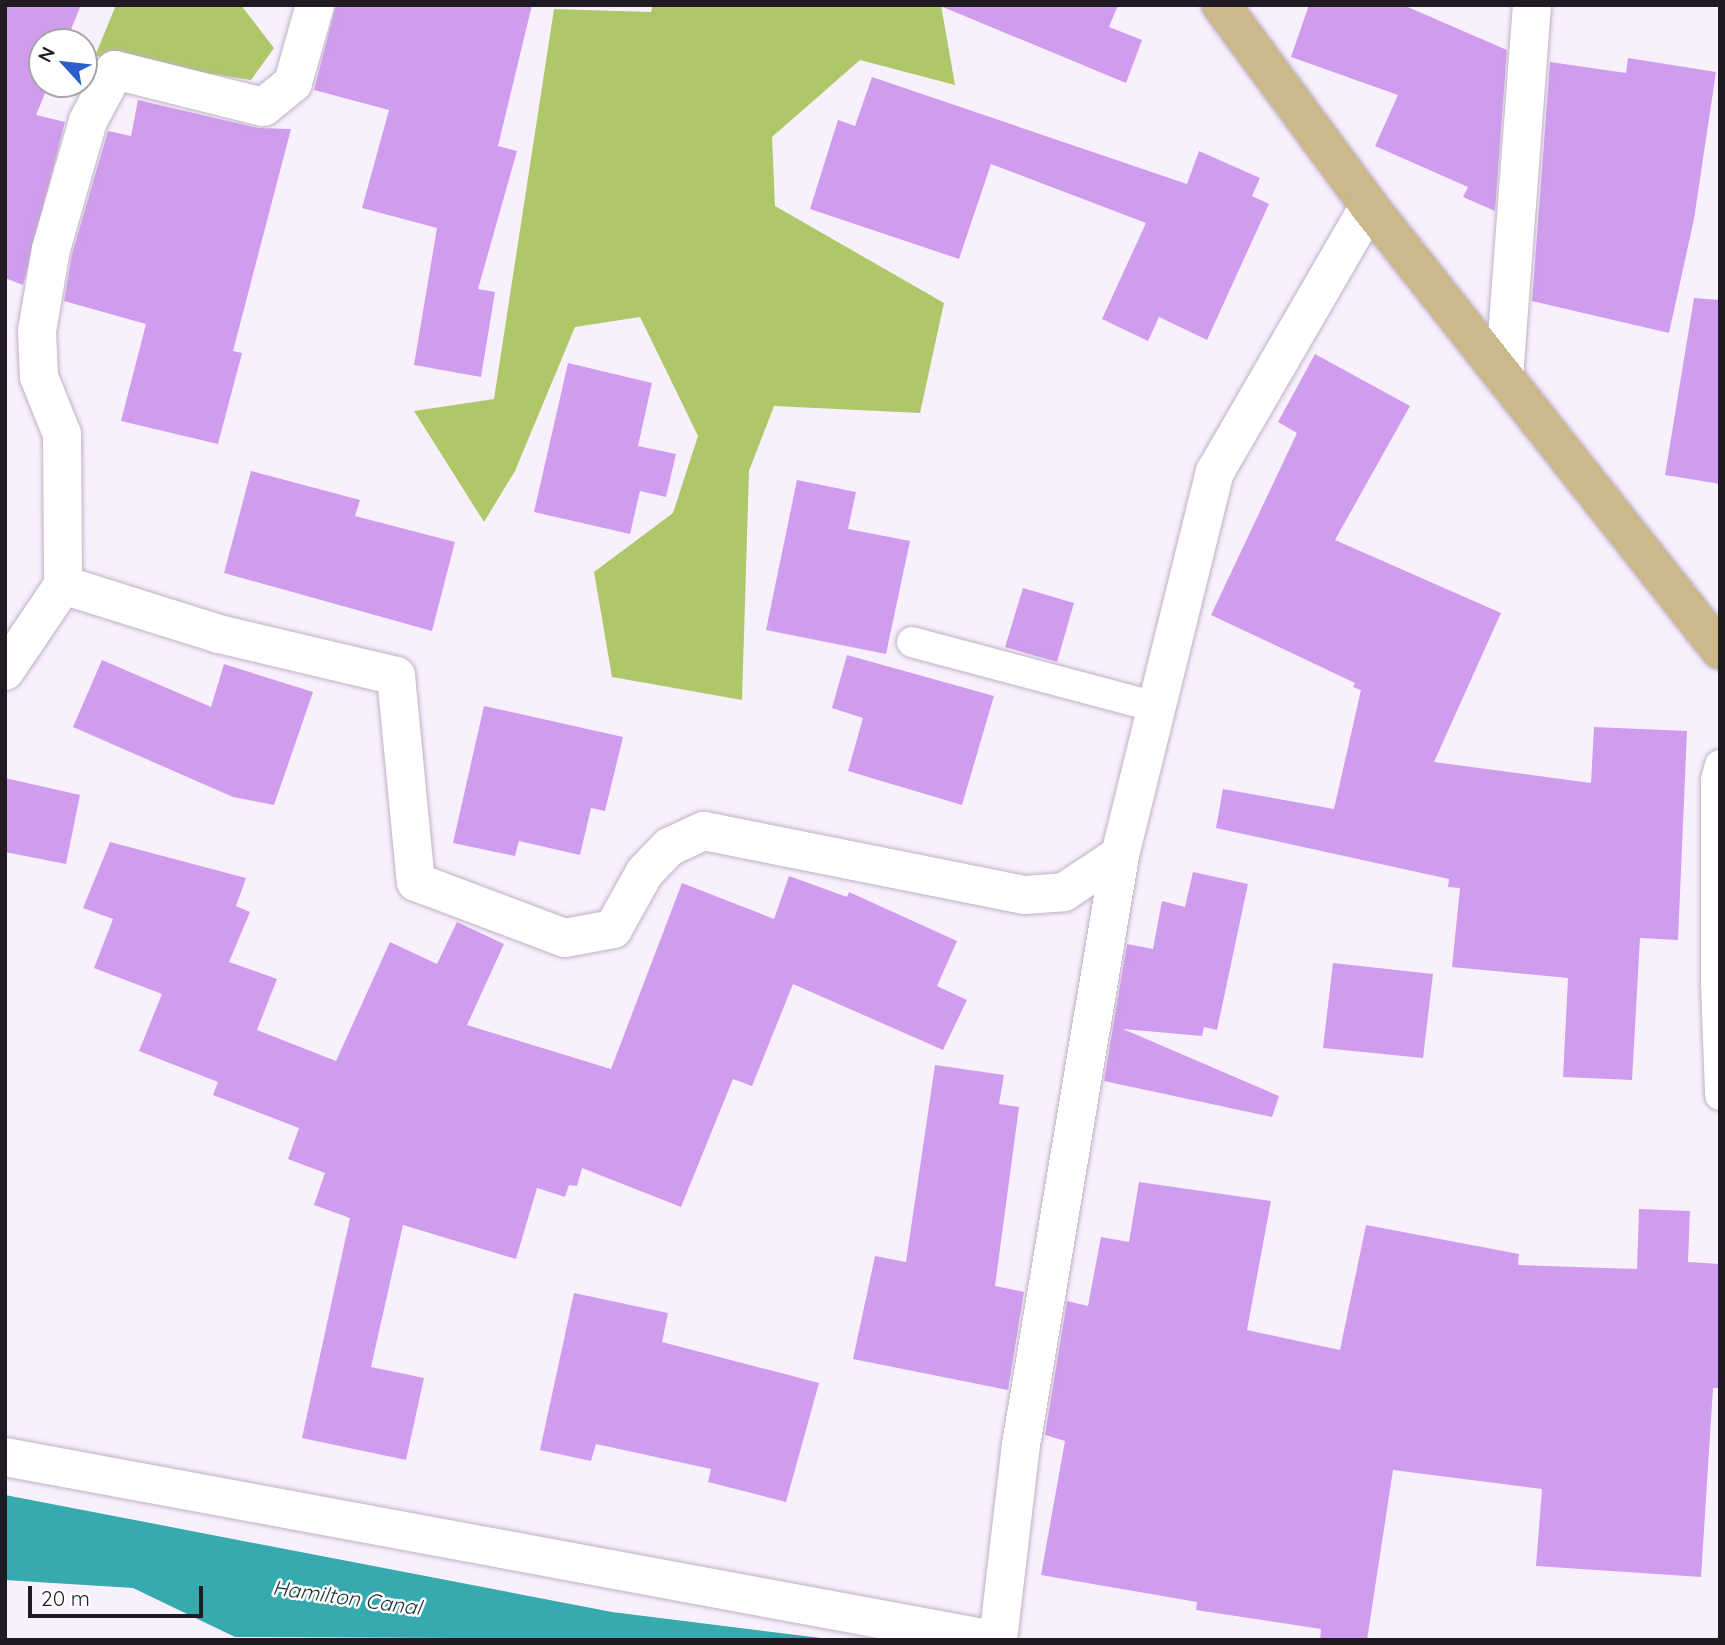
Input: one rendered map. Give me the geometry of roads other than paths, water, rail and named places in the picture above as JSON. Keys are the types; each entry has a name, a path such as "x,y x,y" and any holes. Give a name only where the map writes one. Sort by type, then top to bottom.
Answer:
{"main road":[{"path":"1221,5 1368,206 1720,650"}],"street":[{"path":"5,671 63,585 62,434 39,377 37,331 51,248 88,121 115,70 263,107 293,83 315,5"},
{"path":"1504,377 1532,5"},
{"path":"5,1457 995,1640 1021,1445 1119,855 1215,472 1368,206"},
{"path":"63,585 219,634 396,676 416,882 565,938 613,929 645,872 669,847 704,831 1025,895 1063,892 1119,855"}],"lane":[{"path":"912,642 1156,706"},
{"path":"1720,765 1716,821 1720,1095"}],"water":[{"name":"Hamilton Canal","path":"5,1495 612,1612 837,1640 235,1637 133,1588 5,1580"}]}
